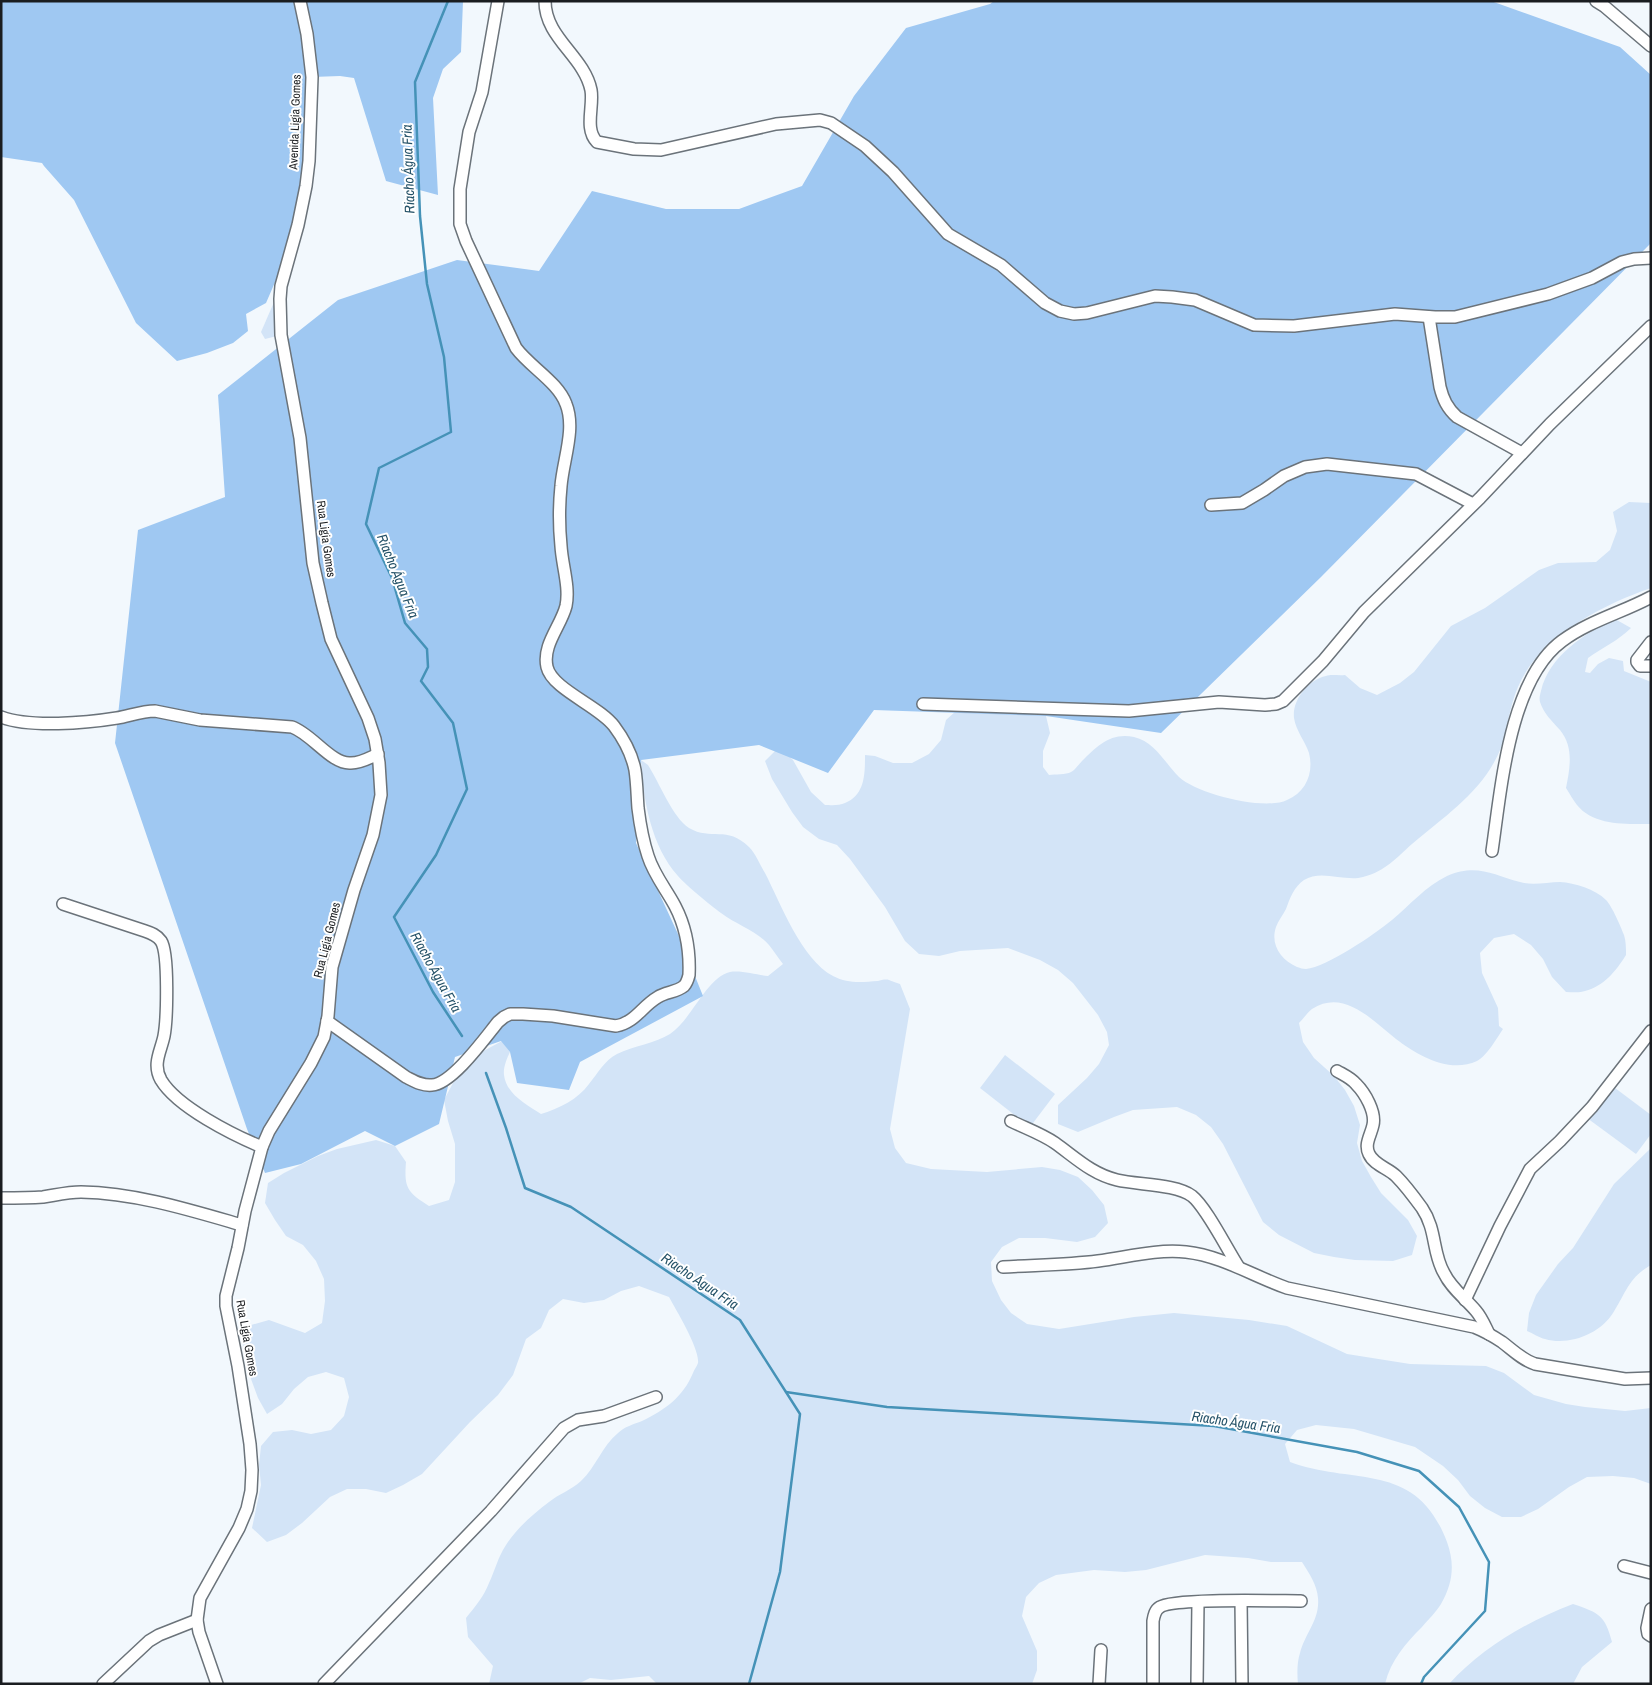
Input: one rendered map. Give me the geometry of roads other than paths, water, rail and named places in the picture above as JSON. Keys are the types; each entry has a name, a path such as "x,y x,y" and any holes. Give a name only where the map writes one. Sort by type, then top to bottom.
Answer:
{"street":[{"name":"Avenida Ligia Gomes","path":"300,1 307,34 312,77 309,160 306,186"},
{"path":"327,1021 406,1077 420,1084 433,1086 454,1073 504,1016 523,1014 552,1016 616,1026 631,1021 654,1000 684,986 689,975 686,930 675,905 658,880 649,857 638,809 635,769 627,748 613,725 597,710 560,685 547,667 548,648 566,606 567,595 561,547 560,506 561,484 569,432 569,413 566,402 559,392 516,348 466,241 460,224 460,189 468,132 482,92 498,1"},
{"path":"545,1 548,19 556,35 584,72 590,89 590,126 592,136 597,142 634,149 661,150 776,124 820,120 831,124 865,146 893,172 948,234 1001,265 1045,303 1060,311 1074,314 1087,313 1155,296 1172,296 1195,300 1254,325 1294,326 1395,314 1455,317 1548,294 1592,278 1622,262 1651,258"},
{"path":"1596,1 1651,46"},
{"name":"Rua Ligia Gomes","path":"217,1684 199,1632 197,1620 200,1598 239,1528 247,1509 251,1491 252,1470 250,1444 238,1366 226,1306 226,1296 262,1148 269,1131 311,1063 324,1037 332,968 342,930 373,835 381,795 375,739 368,718 331,639 313,563 300,438 281,335 281,286 298,225 306,186"},
{"path":"1430,317 1440,387 1449,410 1522,453"},
{"path":"923,704 1129,711 1220,702 1276,704 1291,694 1323,661 1364,612 1651,326"},
{"path":"1211,505 1242,503 1284,476 1305,467 1327,464 1416,474 1473,504"},
{"path":"1492,851 1512,734 1524,696 1544,658 1559,643 1586,626 1633,607 1651,597"},
{"path":"1651,642 1637,660 1640,666 1651,666"},
{"path":"1,717 12,721 53,723 117,718 154,711 200,720 292,727 309,736 335,758 344,763 359,762 378,754"},
{"path":"63,904 156,935 161,940 164,947 166,968 165,1030 157,1062 162,1080 172,1093 202,1116 262,1148"},
{"path":"1465,1300 1500,1226 1530,1169 1586,1113 1651,1031"},
{"path":"1337,1071 1356,1084 1363,1093 1371,1110 1374,1118 1367,1149 1370,1157 1395,1175 1423,1210 1431,1224 1440,1265 1449,1282 1482,1319 1489,1334"},
{"path":"1011,1121 1054,1143 1091,1170 1104,1177 1174,1189 1192,1197 1208,1218 1238,1266"},
{"path":"1,1198 43,1197 80,1192 109,1195 154,1201 242,1224"},
{"path":"1003,1266 1096,1261 1164,1251 1187,1252 1211,1257 1238,1266 1258,1277 1287,1288 1474,1327 1503,1343 1523,1360 1534,1364 1625,1379 1651,1378"},
{"path":"324,1684 492,1511 564,1428 578,1420 604,1416 656,1397"},
{"path":"1624,1566 1651,1573"},
{"path":"1241,1601 1242,1684"},
{"path":"1153,1684 1153,1621 1155,1611 1160,1606 1198,1602 1300,1601"},
{"path":"1196,1684 1198,1602"},
{"path":"1651,1609 1647,1628 1648,1634 1651,1636"},
{"path":"103,1684 148,1641 197,1620"},
{"path":"1099,1684 1101,1650"}],"waterway":[{"name":"Riacho Água Fria","path":"448,1 415,82 420,216 427,284 444,357 451,432 379,468 366,524 392,578 405,623 427,649 428,667 421,681 453,723 467,789 436,855 394,917 433,992 462,1036"},
{"name":"Riacho Água Fria","path":"486,1073 525,1188 571,1207 740,1320 800,1414 780,1572 749,1684"},
{"name":"Riacho Água Fria","path":"786,1392 887,1407 1214,1426 1357,1452 1419,1471 1459,1507 1489,1562 1485,1611 1424,1677 1421,1684"}]}
